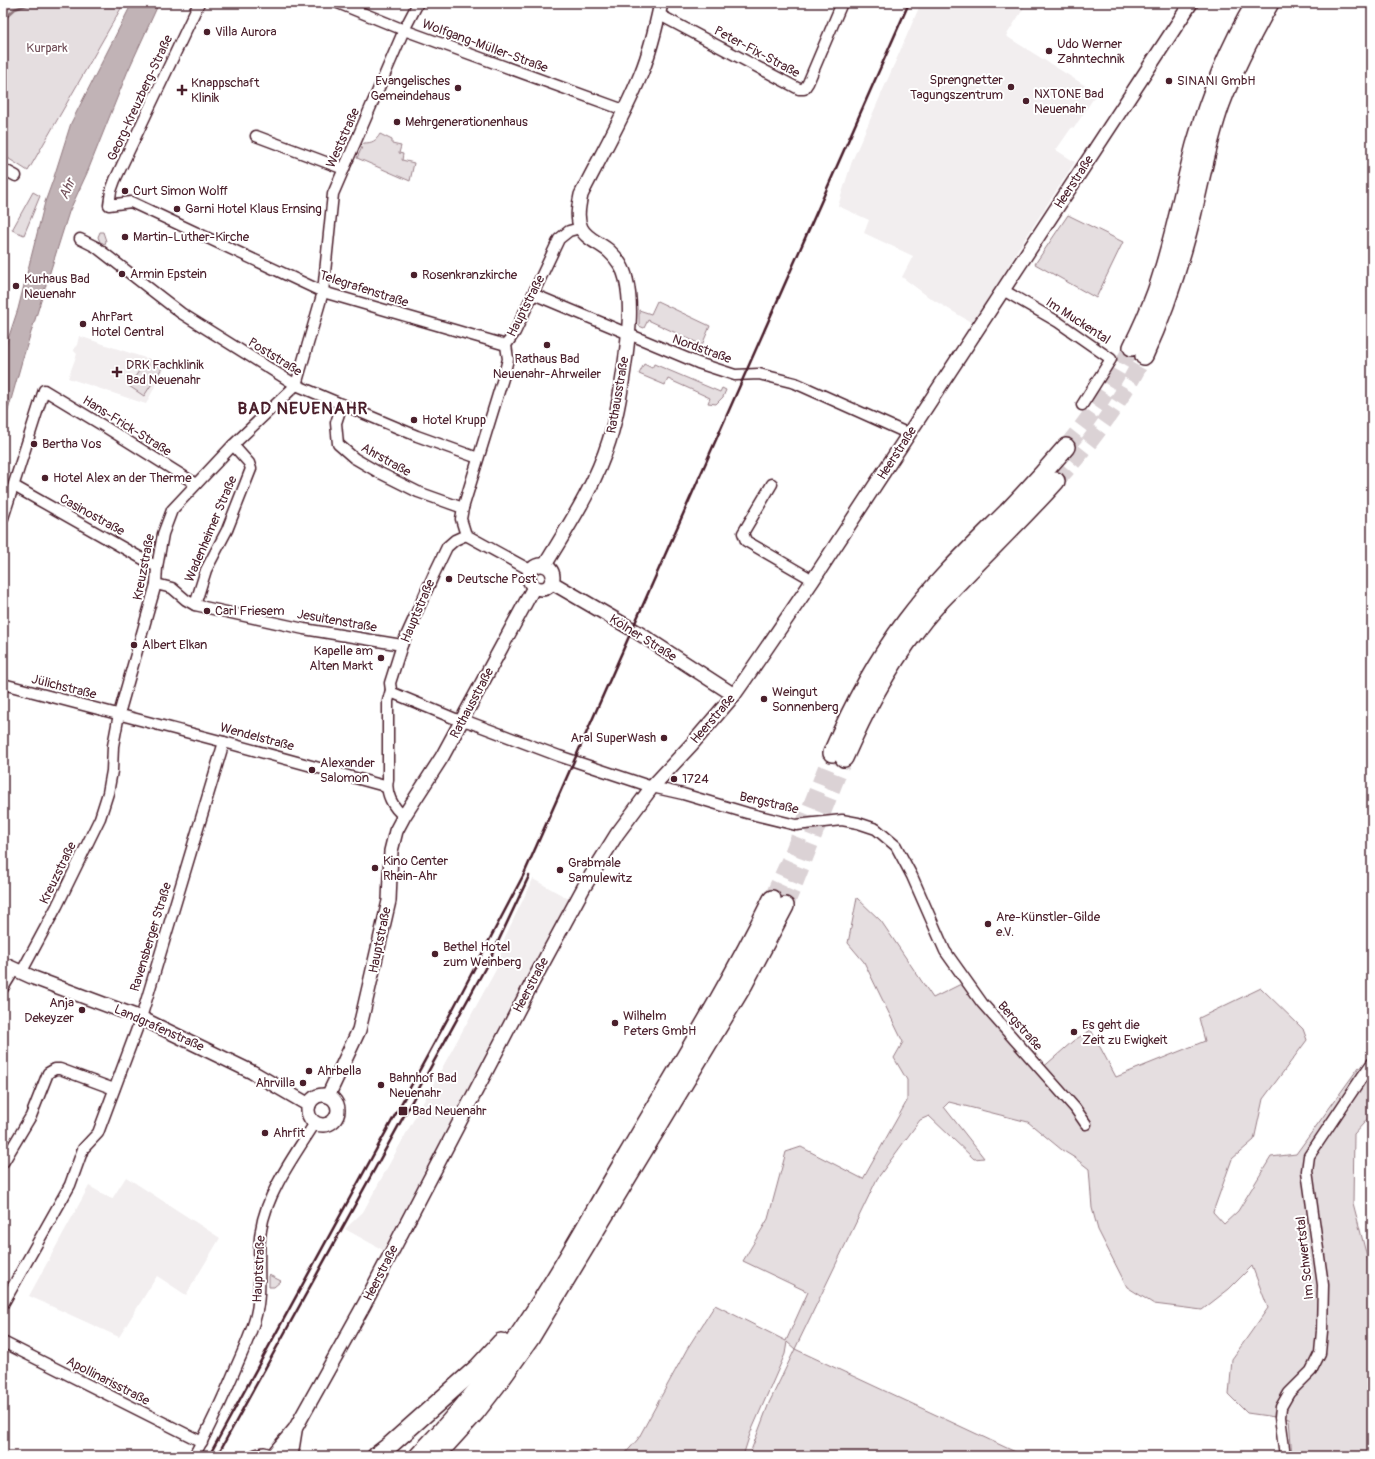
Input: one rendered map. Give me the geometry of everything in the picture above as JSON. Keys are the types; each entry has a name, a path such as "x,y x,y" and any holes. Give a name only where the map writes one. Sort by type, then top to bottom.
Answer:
{"highway":[{"path":"1255,3 1227,54 1210,99 1196,145 1176,224 1156,291 1144,321 1138,352 1162,316 1173,284 1192,216 1209,144 1221,104 1238,63 1270,3"},
{"path":"1056,481 1018,523 964,576 917,628 898,654 838,755 843,727 887,647 928,594 1028,490 1066,447"},
{"path":"418,1456 463,1406 493,1369 542,1298 747,948 778,903 744,984 636,1163 562,1290 530,1339 476,1412 436,1456"},
{"path":"376,1456 390,1446 478,1367 522,1317 542,1298"}],"street":[{"name":"Georg-Kreuzberg-Straße","path":"109,205 111,191 115,180 199,3"},
{"name":"Wolfgang-Müller-Straße","path":"338,3 404,30 624,110"},
{"name":"Weststraße","path":"323,292 333,194 404,30 418,3"},
{"name":"Peter-Fix-Straße","path":"660,9 799,89 804,89 808,83 842,3"},
{"name":"Heerstraße","path":"271,1456 295,1429 364,1305 524,998 584,887 617,834 652,787 692,744 734,695 813,580 1191,3"},
{"path":"580,228 578,210 581,195 642,73 660,9"},
{"path":"256,136 344,169"},
{"path":"3,169 16,176"},
{"name":"Telegrafenstraße","path":"109,205 130,202 323,292 506,345"},
{"name":"Hauptstraße","path":"328,1096 359,1030 364,1013 389,901 391,851 393,841 404,816 394,807 387,788 388,701 390,686 402,646 418,607 447,547 455,540 466,535 461,519 463,508 508,359 506,345 515,332 560,239 569,231 580,228"},
{"name":"Rathausstraße","path":"545,565 579,511 607,448 616,419 628,334 629,302 626,279 621,267 609,251 588,236 580,228"},
{"name":"Poststraße","path":"80,239 96,247 181,313 296,385 417,436 478,458"},
{"name":"Im Muckental","path":"1004,290 1058,322 1112,359 1082,405"},
{"path":"296,385 323,292"},
{"name":"Nordstraße","path":"533,294 698,364 735,375 759,374 795,383 909,434"},
{"name":"Kreuzstraße","path":"3,988 13,969 60,899 106,803 112,772 113,746 119,714 156,584 157,567 163,534 172,510 233,445 269,409 296,385"},
{"name":"Hans-Frick-Straße","path":"14,486 44,390 196,484"},
{"name":"Ahrstraße","path":"342,404 336,423 338,444 354,458 418,492 463,508"},
{"name":"Wadenheimer Straße","path":"195,605 206,570 227,530 251,469 250,463 233,445"},
{"path":"772,484 743,533 746,542 813,580"},
{"path":"3,518 14,486"},
{"name":"Casinostraße","path":"14,486 157,567"},
{"path":"466,535 530,570"},
{"path":"545,565 552,572 551,582 545,588 534,587 529,580 530,570 535,566 545,565"},
{"name":"Kölner Straße","path":"551,582 637,632 734,695"},
{"name":"Jesuitenstraße","path":"156,584 172,588 186,600 195,605 304,629 402,646"},
{"name":"Rathausstraße","path":"404,816 442,757 534,587"},
{"name":"Jülichstraße","path":"3,684 119,714"},
{"name":"Bergstraße","path":"390,686 396,695 462,721 469,722 559,756 652,787 796,825 842,820 858,823 876,830 896,846 912,876 944,951 982,1003 1075,1108 1086,1124"},
{"name":"Wendelstraße","path":"119,714 381,785 387,788"},
{"name":"Ravensberger Straße","path":"3,1304 70,1185 83,1149 98,1133 141,1018 224,742"},
{"name":"Landgrafenstraße","path":"13,969 141,1018 252,1072 309,1105"},
{"name":"Im Schwertstal","path":"1285,1456 1280,1417 1281,1407 1290,1393 1311,1371 1320,1353 1322,1331 1323,1285 1307,1171 1310,1156 1372,1063"},
{"path":"3,1164 31,1116 48,1073 55,1069 60,1069 114,1089"},
{"path":"318,1096 328,1096 337,1104 338,1113 333,1121 327,1124 321,1125 315,1123 309,1113 309,1105 313,1099 318,1096"},
{"name":"Hauptstraße","path":"194,1456 224,1396 248,1340 256,1314 260,1290 261,1231 265,1212 294,1155 315,1123"},
{"name":"Apollinarisstraße","path":"3,1342 202,1442"},
{"path":"291,1456 295,1429"},
{"path":"256,1456 264,1454 271,1456"}],"shaded area":[{"path":"921,3 1027,3 1006,36 1097,93 1074,128 1072,127 1056,150 1075,162 1017,251 974,324 930,298 902,277 913,256 864,233 869,220 838,206 852,161"},
{"name":"DRK Fachklinik Bad Neuenahr","path":"79,336 166,365 146,404 68,378 77,354 74,351 74,348 77,345"},
{"path":"533,879 569,899 383,1250 345,1229 363,1212 497,968 505,937"},
{"path":"126,1177 220,1238 186,1295 157,1276 119,1337 29,1296 89,1186 112,1199"}],"green space":[{"name":"Kurpark","path":"3,3 124,3 28,171 3,155"},
{"path":"380,134 392,140 392,144 401,146 399,153 403,154 402,160 414,163 410,181 357,158 364,143 374,141"},
{"path":"33,192 40,196 24,235 12,230"},
{"path":"1068,215 1123,242 1096,298 1035,264"},
{"path":"100,232 103,232 106,241 105,244 100,242 98,237"},
{"path":"657,301 710,326 702,345 648,320 644,328 639,326 639,310 651,314"},
{"path":"147,359 162,368 144,396 129,386"},
{"path":"644,364 652,368 654,364 720,392 722,388 726,390 723,397 716,404 708,403 710,398 668,379 665,385 639,374"},
{"path":"857,898 881,921 933,998 963,983 1039,1071 1073,1041 1091,1030 1116,1077 1205,1041 1199,1018 1261,988 1303,1029 1307,1040 1263,1099 1254,1140 1232,1159 1213,1212 1224,1224 1238,1211 1271,1157 1296,1154 1359,1067 1370,1075 1372,1074 1372,1114 1354,1134 1353,1203 1372,1276 1372,1456 1292,1456 1289,1419 1247,1413 1229,1395 1232,1359 1268,1308 1252,1266 1229,1289 1202,1310 1154,1304 1127,1287 1098,1230 1092,1208 1089,1169 1062,1150 1028,1122 949,1102 944,1107 984,1158 974,1159 929,1116 920,1120 877,1179 795,1349 787,1342 785,1354 750,1434 743,1456 623,1456 638,1439 687,1349 715,1305 786,1341 808,1292 743,1261 768,1219 786,1152 801,1147 863,1179 907,1101 907,1080 894,1058 903,1042 864,962 848,943"},
{"path":"269,1275 281,1281 274,1287 269,1287"},
{"path":"795,1349 1024,1456 749,1456 769,1403"},
{"path":"583,1451 602,1456 573,1456"}],"water":[{"name":"Ahr","path":"132,3 159,3 127,73 87,173 69,212 22,361 3,428 3,354 18,309 45,202 71,123"}],"waterway":[{"path":"3,20 15,9 32,3"}],"tunnel":[{"path":"1066,447 1102,399 1132,347"},
{"path":"1056,481 1104,422 1135,374 1144,356"},
{"path":"772,899 792,855 832,753"},
{"path":"785,906 844,758"}],"railway":[{"path":"209,1456 454,1007 524,874 909,3"},
{"path":"217,1456 489,961 529,876"}],"place":[{"name":"Villa Aurora","path":"207,32"},
{"name":"Udo Werner Zahntechnik","path":"1049,51"},
{"name":"SINANI GmbH","path":"1169,81"},
{"name":"Sprengnetter Tagungszentrum","path":"1011,87"},
{"name":"Evangelisches Gemeindehaus","path":"458,88"},
{"name":"Knappschaft Klinik","path":"182,90"},
{"name":"NXTONE Bad Neuenahr","path":"1026,101"},
{"name":"Mehrgenerationenhaus","path":"397,122"},
{"name":"Curt Simon Wolff","path":"125,191"},
{"name":"Garni Hotel Klaus Ernsing","path":"177,209"},
{"name":"Martin-Luther-Kirche","path":"125,237"},
{"name":"Armin Epstein","path":"122,274"},
{"name":"Rosenkranzkirche","path":"414,275"},
{"name":"Kurhaus Bad Neuenahr","path":"16,286"},
{"name":"AhrPart Hotel Central","path":"83,324"},
{"name":"Rathaus Bad Neuenahr-Ahrweiler","path":"547,345"},
{"name":"DRK Fachklinik Bad Neuenahr","path":"117,372"},
{"name":"Hotel Krupp","path":"414,420"},
{"name":"Bertha Vos","path":"34,444"},
{"name":"Hotel Alex an der Therme","path":"45,478"},
{"name":"Deutsche Post","path":"449,579"},
{"name":"Carl Friesem","path":"207,611"},
{"name":"Albert Elkan","path":"134,645"},
{"name":"Kapelle am Alten Markt","path":"381,658"},
{"name":"Weingut Sonnenberg","path":"764,699"},
{"name":"Aral SuperWash","path":"664,738"},
{"name":"Alexander Salomon","path":"312,770"},
{"name":"1724","path":"674,779"},
{"name":"Kino Center Rhein-Ahr","path":"375,868"},
{"name":"Grabmale Samulewitz","path":"560,870"},
{"name":"Are-Künstler-Gilde e.V.","path":"988,924"},
{"name":"Bethel Hotel zum Weinberg","path":"435,954"},
{"name":"Anja Dekeyzer","path":"82,1010"},
{"name":"Wilhelm Peters GmbH","path":"615,1023"},
{"name":"Es geht die Zeit zu Ewigkeit","path":"1074,1032"},
{"name":"Ahrbella","path":"309,1071"},
{"name":"Ahrvilla","path":"303,1083"},
{"name":"Bahnhof Bad Neuenahr","path":"381,1085"},
{"name":"Bad Neuenahr","path":"403,1111"},
{"name":"Ahrfit","path":"265,1133"}],"district":[{"name":"BAD NEUENAHR","path":"303,408"}]}
